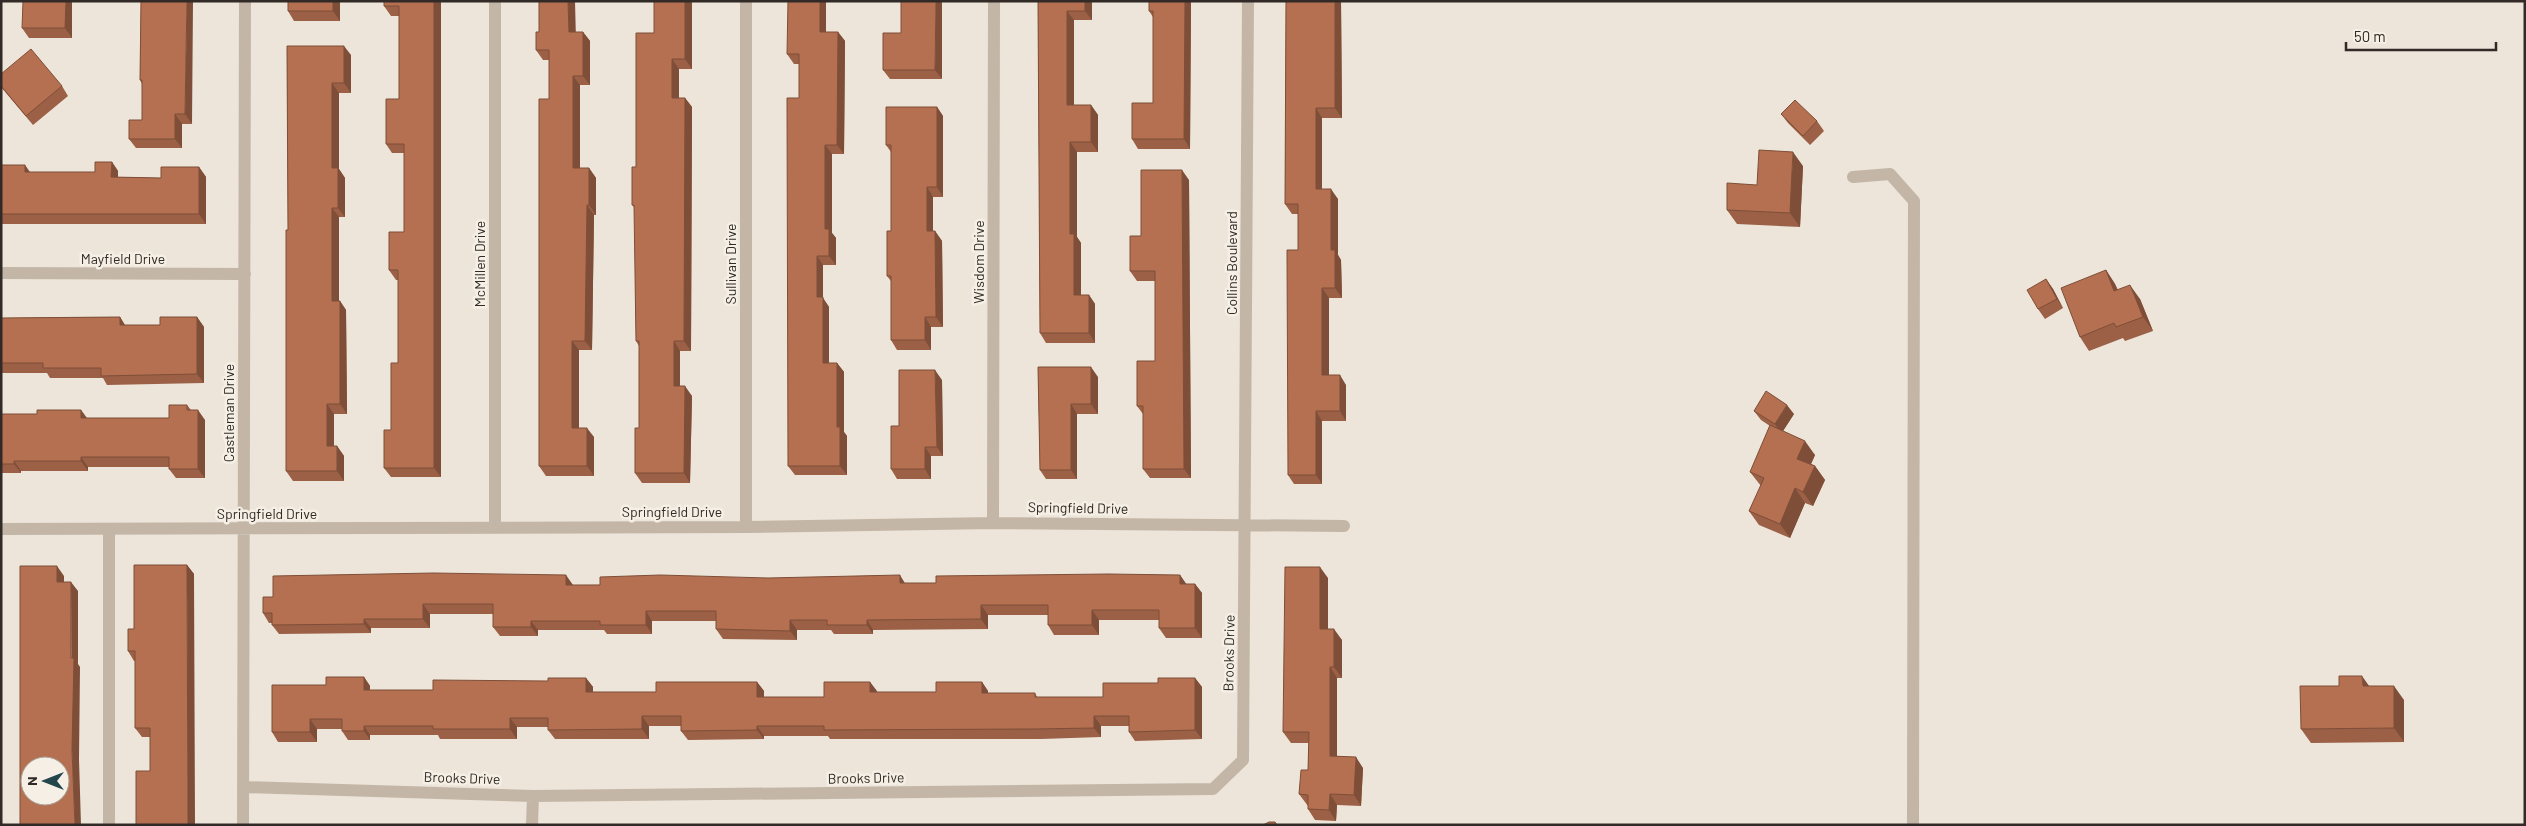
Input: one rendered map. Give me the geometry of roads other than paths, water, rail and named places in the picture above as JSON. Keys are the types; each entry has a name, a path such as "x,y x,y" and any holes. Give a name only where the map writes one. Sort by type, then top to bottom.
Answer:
{"street":[{"name":"Castleman Drive","path":"243,825 245,1"},
{"name":"McMillen Drive","path":"494,1 495,527"},
{"name":"Sullivan Drive","path":"746,1 746,527"},
{"name":"Wisdom Drive","path":"993,523 994,1"},
{"name":"Collins Boulevard","path":"1245,525 1248,1"},
{"path":"1853,177 1890,174 1914,201 1913,825"},
{"name":"Mayfield Drive","path":"1,273 245,274"},
{"name":"Springfield Drive","path":"1,529 244,530 746,527 993,523 1344,526"},
{"name":"Brooks Drive","path":"243,786 532,796 1213,789 1243,760 1245,525"},
{"path":"108,825 109,530"},
{"path":"532,796 532,825"}]}
